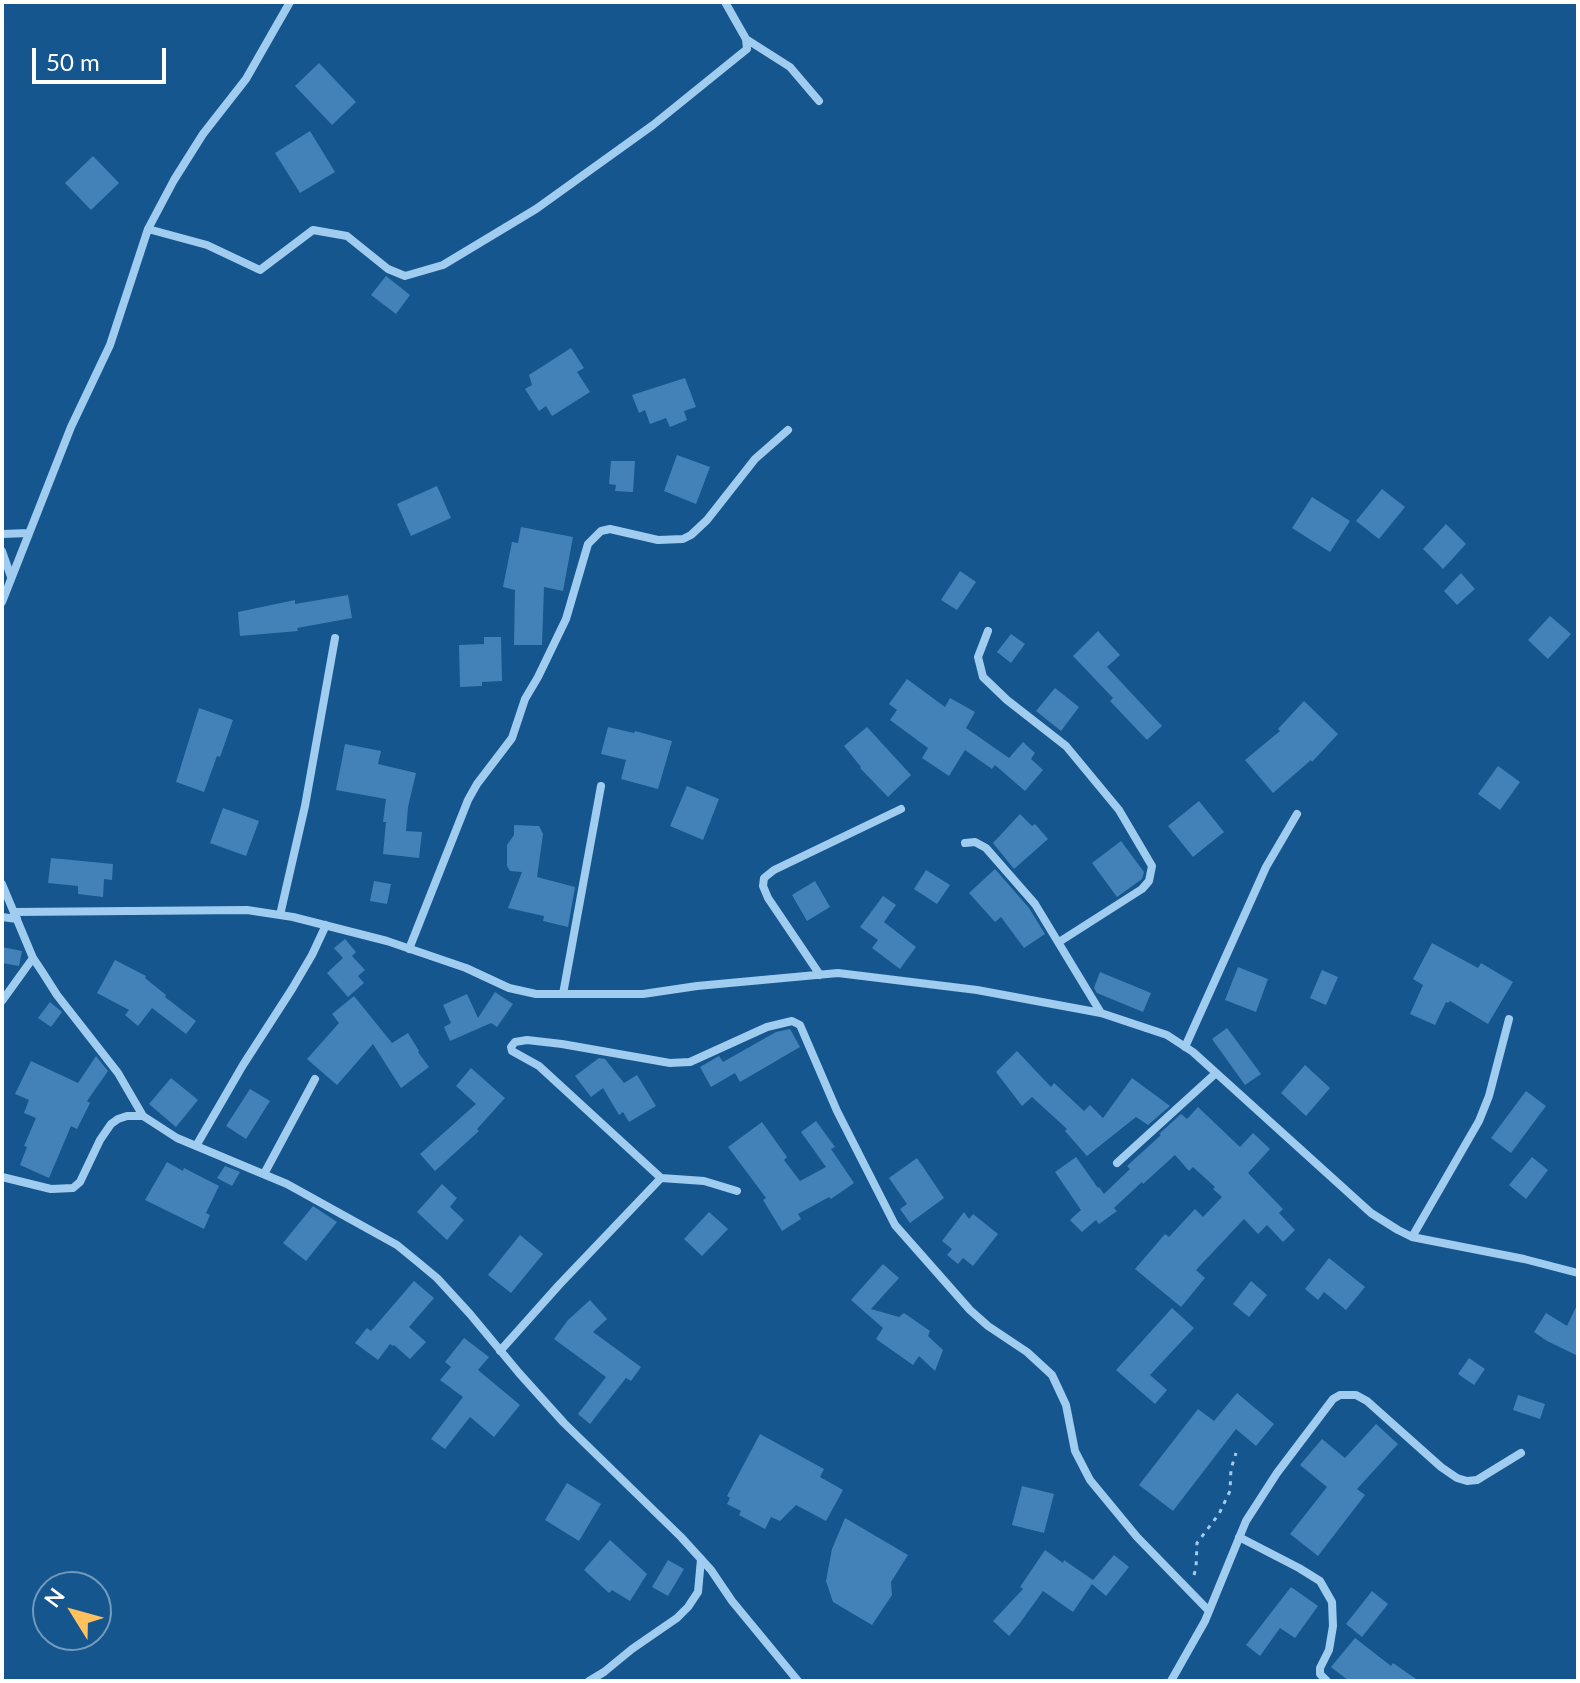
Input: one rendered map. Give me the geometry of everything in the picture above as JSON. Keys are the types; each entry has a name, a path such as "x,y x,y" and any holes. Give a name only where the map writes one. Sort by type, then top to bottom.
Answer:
{"street":[{"path":"2,602 71,427 110,345 148,229 174,180 203,134 246,79 290,2"},
{"path":"148,229 207,245 260,270 313,230 347,236 388,269 405,276 443,265 536,209 653,125 747,49 746,39 725,2"},
{"path":"746,39 790,67 819,101"},
{"path":"409,949 468,800 512,738 525,699 566,619 588,544 601,531 610,529 658,540 683,539 691,535 707,520 755,459 788,430"},
{"path":"2,534 29,533"},
{"path":"2,551 11,578"},
{"path":"988,631 978,657 983,677 1066,746 1119,810 1152,866 1149,881 1142,889 1059,942"},
{"path":"280,915 305,806 335,638"},
{"path":"563,994 601,786"},
{"path":"820,975 768,898 763,886 764,878 774,870 901,809"},
{"path":"1185,1047 1266,867 1297,814"},
{"path":"965,843 975,842 986,848 1035,904 1101,1013"},
{"path":"2,884 33,958 57,995 118,1073 143,1116 160,1129 287,1184 397,1245 437,1278 564,1423 701,1559 798,1681"},
{"path":"2,917 247,910 326,925 409,949 466,968 522,992 536,994 643,994 838,973 977,990 1101,1013 1167,1035 1185,1047 1371,1213 1412,1237 1578,1273"},
{"path":"196,1146 312,955 326,925"},
{"path":"2,1001 33,958"},
{"path":"1412,1237 1479,1121 1489,1096 1509,1019"},
{"path":"737,1191 704,1181 661,1178 539,1066 512,1051 511,1047 515,1042 527,1040 670,1063 690,1062 767,1027 792,1021 800,1025 837,1111 895,1225 970,1310 1027,1352 1052,1375 1066,1405 1075,1451 1090,1480 1137,1537 1209,1611"},
{"path":"1117,1163 1216,1073"},
{"path":"264,1174 315,1079"},
{"path":"2,1177 51,1189 73,1188 80,1182 111,1124 127,1116 143,1116"},
{"path":"500,1351 661,1178"},
{"path":"1171,1681 1209,1611 1246,1521 1277,1473 1333,1399 1340,1395 1356,1395 1367,1401 1441,1467 1467,1481 1477,1480 1521,1453"},
{"path":"1239,1537 1320,1581 1332,1602 1333,1626 1329,1650 1320,1668 1320,1674 1327,1681"},
{"path":"589,1681 688,1607 698,1592 701,1559"}],"path":[{"path":"1189,1590 1196,1568 1197,1543 1219,1514 1230,1491 1231,1469 1236,1453"}],"building":[{"path":"319,63 356,102 332,125 295,86"},
{"path":"310,131 335,172 300,193 275,153"},
{"path":"93,156 119,183 91,210 65,183"},
{"path":"386,276 410,295 396,314 371,295"},
{"path":"571,348 584,368 577,372 590,392 552,416 546,406 539,411 525,389 532,385 529,375"},
{"path":"685,378 696,407 684,411 687,420 670,427 666,418 650,424 645,410 639,413 632,395"},
{"path":"677,455 710,467 696,504 664,491"},
{"path":"611,461 635,461 633,492 615,491 616,485 609,484"},
{"path":"437,486 451,518 411,536 397,504"},
{"path":"1382,489 1405,507 1379,539 1356,521"},
{"path":"1312,497 1350,521 1330,552 1292,528"},
{"path":"1446,524 1466,544 1443,569 1423,549"},
{"path":"521,527 573,537 563,591 544,587 542,645 514,645 515,590 503,587 512,542 518,543"},
{"path":"960,571 976,582 957,610 941,600"},
{"path":"1461,573 1475,589 1457,605 1444,591"},
{"path":"348,595 352,618 297,628 298,631 240,636 238,612 295,600 295,604"},
{"path":"1550,616 1571,634 1548,659 1528,640"},
{"path":"1098,631 1120,655 1107,667 1162,726 1147,740 1073,656"},
{"path":"1011,634 1025,644 1011,663 997,652"},
{"path":"484,637 501,637 502,681 460,687 459,645 484,644"},
{"path":"907,679 945,707 950,698 975,712 966,728 1009,758 1023,742 1035,753 1031,759 1043,770 1025,791 995,765 992,769 965,750 949,776 922,758 928,748 890,720 897,710 889,704"},
{"path":"1055,688 1079,707 1061,731 1036,711"},
{"path":"1304,701 1338,734 1312,762 1273,793 1245,760 1280,731 1278,729"},
{"path":"199,708 233,720 204,792 176,782"},
{"path":"608,727 672,741 658,789 621,779 626,760 601,754"},
{"path":"867,727 911,775 888,797 844,746"},
{"path":"345,744 381,751 378,764 416,773 406,831 422,832 419,858 383,854 386,799 336,790"},
{"path":"1498,766 1520,782 1500,810 1478,794"},
{"path":"687,786 719,799 703,840 670,826"},
{"path":"1199,801 1224,832 1193,857 1168,826"},
{"path":"223,808 259,821 246,856 210,843"},
{"path":"1020,814 1032,826 1035,824 1048,839 1014,869 993,843"},
{"path":"514,825 539,826 543,834 537,877 575,887 568,927 543,921 544,916 508,908 522,872 510,871 507,866 507,845 514,835"},
{"path":"1121,841 1144,872 1142,879 1117,897 1092,863"},
{"path":"51,858 113,864 112,880 104,879 103,897 78,894 78,886 48,883"},
{"path":"995,869 1029,908 1045,934 1024,948 1001,917 995,922 969,893"},
{"path":"926,870 950,885 937,904 914,889"},
{"path":"374,881 391,884 387,904 370,901"},
{"path":"815,881 830,907 807,921 792,895"},
{"path":"883,896 896,905 884,922 916,947 900,969 872,948 878,940 860,927"},
{"path":"345,939 356,952 352,956 365,970 358,976 364,983 348,997 327,973 343,958 334,948"},
{"path":"1432,943 1478,968 1481,963 1513,982 1488,1024 1450,1001 1446,1002 1435,1025 1410,1014 1423,985 1413,979"},
{"path":"2,947 22,951 19,966 2,963"},
{"path":"115,960 146,976 165,997 196,1021 186,1034 152,1008 138,1026 125,1015 129,1010 97,993"},
{"path":"1238,967 1268,979 1256,1012 1225,1000"},
{"path":"1322,970 1338,977 1326,1005 1310,998"},
{"path":"1100,972 1151,993 1143,1012 1097,993 1094,988"},
{"path":"495,992 513,1004 497,1027 491,1023 450,1041 444,1027 451,1023 443,1005 467,994 478,1018"},
{"path":"354,996 392,1043 408,1033 429,1067 401,1088 373,1044 337,1085 307,1059 339,1023 332,1014"},
{"path":"50,1002 62,1012 51,1027 38,1018"},
{"path":"1227,1028 1261,1074 1245,1085 1212,1039"},
{"path":"790,1029 800,1047 740,1082 735,1073 711,1087 700,1067 719,1056 723,1062 776,1032"},
{"path":"1017,1051 1051,1087 1054,1083 1084,1111 1090,1105 1103,1118 1132,1078 1170,1106 1148,1125 1136,1117 1087,1156 1065,1131 1067,1129 1032,1097 1022,1106 996,1072"},
{"path":"96,1056 108,1071 87,1101 90,1103 77,1129 71,1126 49,1178 20,1165 36,1118 24,1113 29,1100 15,1094 31,1061 78,1083"},
{"path":"599,1058 605,1059 624,1083 637,1075 656,1106 629,1122 623,1112 619,1115 603,1088 591,1097 575,1076"},
{"path":"1305,1065 1330,1088 1306,1116 1281,1093"},
{"path":"471,1068 505,1098 477,1129 479,1131 435,1171 420,1154 476,1104 456,1086"},
{"path":"171,1078 198,1100 176,1127 149,1104"},
{"path":"250,1089 270,1101 246,1139 226,1126"},
{"path":"1526,1091 1546,1106 1511,1153 1491,1138"},
{"path":"1198,1107 1240,1147 1253,1133 1270,1149 1248,1173 1283,1209 1279,1213 1295,1230 1283,1242 1267,1225 1258,1234 1244,1219 1196,1270 1205,1278 1181,1307 1135,1269 1165,1234 1169,1237 1195,1209 1203,1217 1222,1197 1213,1189 1215,1187 1193,1167 1189,1171 1175,1155 1114,1208 1117,1211 1099,1224 1096,1220 1082,1232 1070,1220 1081,1210 1055,1172 1076,1157 1104,1194 1159,1134 1181,1114 1187,1119"},
{"path":"816,1121 835,1147 831,1149 854,1183 831,1199 829,1197 798,1214 801,1219 782,1231 763,1200 766,1198 728,1147 762,1122 800,1181 826,1167 801,1132"},
{"path":"1532,1157 1548,1170 1526,1199 1509,1185"},
{"path":"917,1158 944,1198 910,1223 900,1209 907,1204 889,1178"},
{"path":"167,1162 219,1186 206,1213 210,1215 204,1229 145,1200"},
{"path":"225,1166 240,1172 232,1186 217,1178"},
{"path":"442,1184 457,1198 450,1207 464,1220 447,1240 417,1212"},
{"path":"313,1206 337,1222 306,1261 283,1243"},
{"path":"709,1212 728,1229 702,1256 684,1239"},
{"path":"964,1212 969,1219 973,1214 998,1234 973,1266 963,1258 958,1264 947,1255 952,1249 942,1241"},
{"path":"520,1235 543,1254 511,1293 488,1275"},
{"path":"1329,1258 1365,1287 1346,1310 1324,1292 1318,1300 1305,1289"},
{"path":"883,1264 899,1278 871,1309 899,1317 904,1313 930,1331 928,1336 943,1350 935,1371 919,1356 913,1365 876,1339 883,1328 851,1300"},
{"path":"414,1281 434,1298 409,1327 426,1342 410,1359 390,1344 378,1360 355,1343 367,1328 371,1331"},
{"path":"1251,1281 1267,1295 1249,1317 1233,1304"},
{"path":"590,1300 607,1319 593,1332 641,1367 631,1381 626,1378 590,1424 578,1414 606,1377 554,1339 568,1320"},
{"path":"1578,1303 1578,1356 1534,1332 1546,1313 1567,1326"},
{"path":"1172,1308 1194,1328 1150,1375 1167,1390 1155,1404 1116,1370"},
{"path":"464,1338 489,1357 478,1370 520,1405 494,1437 470,1417 445,1449 431,1439 463,1397 440,1380 451,1367 445,1362"},
{"path":"1469,1358 1485,1369 1474,1385 1458,1374"},
{"path":"1237,1393 1274,1424 1256,1446 1236,1429 1173,1511 1139,1485 1198,1409 1214,1421"},
{"path":"1518,1395 1545,1404 1540,1419 1513,1410"},
{"path":"1376,1424 1398,1444 1357,1489 1365,1495 1318,1556 1290,1534 1327,1487 1300,1465 1322,1439 1345,1458"},
{"path":"760,1434 824,1469 820,1477 843,1490 826,1521 796,1505 780,1521 771,1517 765,1529 739,1515 741,1511 727,1504 730,1498 727,1496"},
{"path":"567,1483 601,1504 579,1541 545,1520"},
{"path":"1022,1486 1054,1494 1044,1533 1012,1525"},
{"path":"845,1518 908,1555 891,1582 892,1595 872,1625 833,1602 826,1581 832,1549"},
{"path":"610,1540 647,1574 630,1601 612,1590 609,1593 584,1570"},
{"path":"1045,1550 1093,1580 1114,1555 1129,1567 1106,1596 1092,1584 1073,1612 1043,1591 1009,1636 993,1621 1023,1589 1020,1587"},
{"path":"668,1560 684,1569 668,1596 652,1587"},
{"path":"1291,1587 1318,1606 1295,1638 1280,1628 1260,1656 1246,1645"},
{"path":"1372,1591 1388,1604 1362,1637 1346,1624"},
{"path":"1355,1638 1391,1666 1393,1663 1419,1681 1349,1681 1331,1667"}]}
